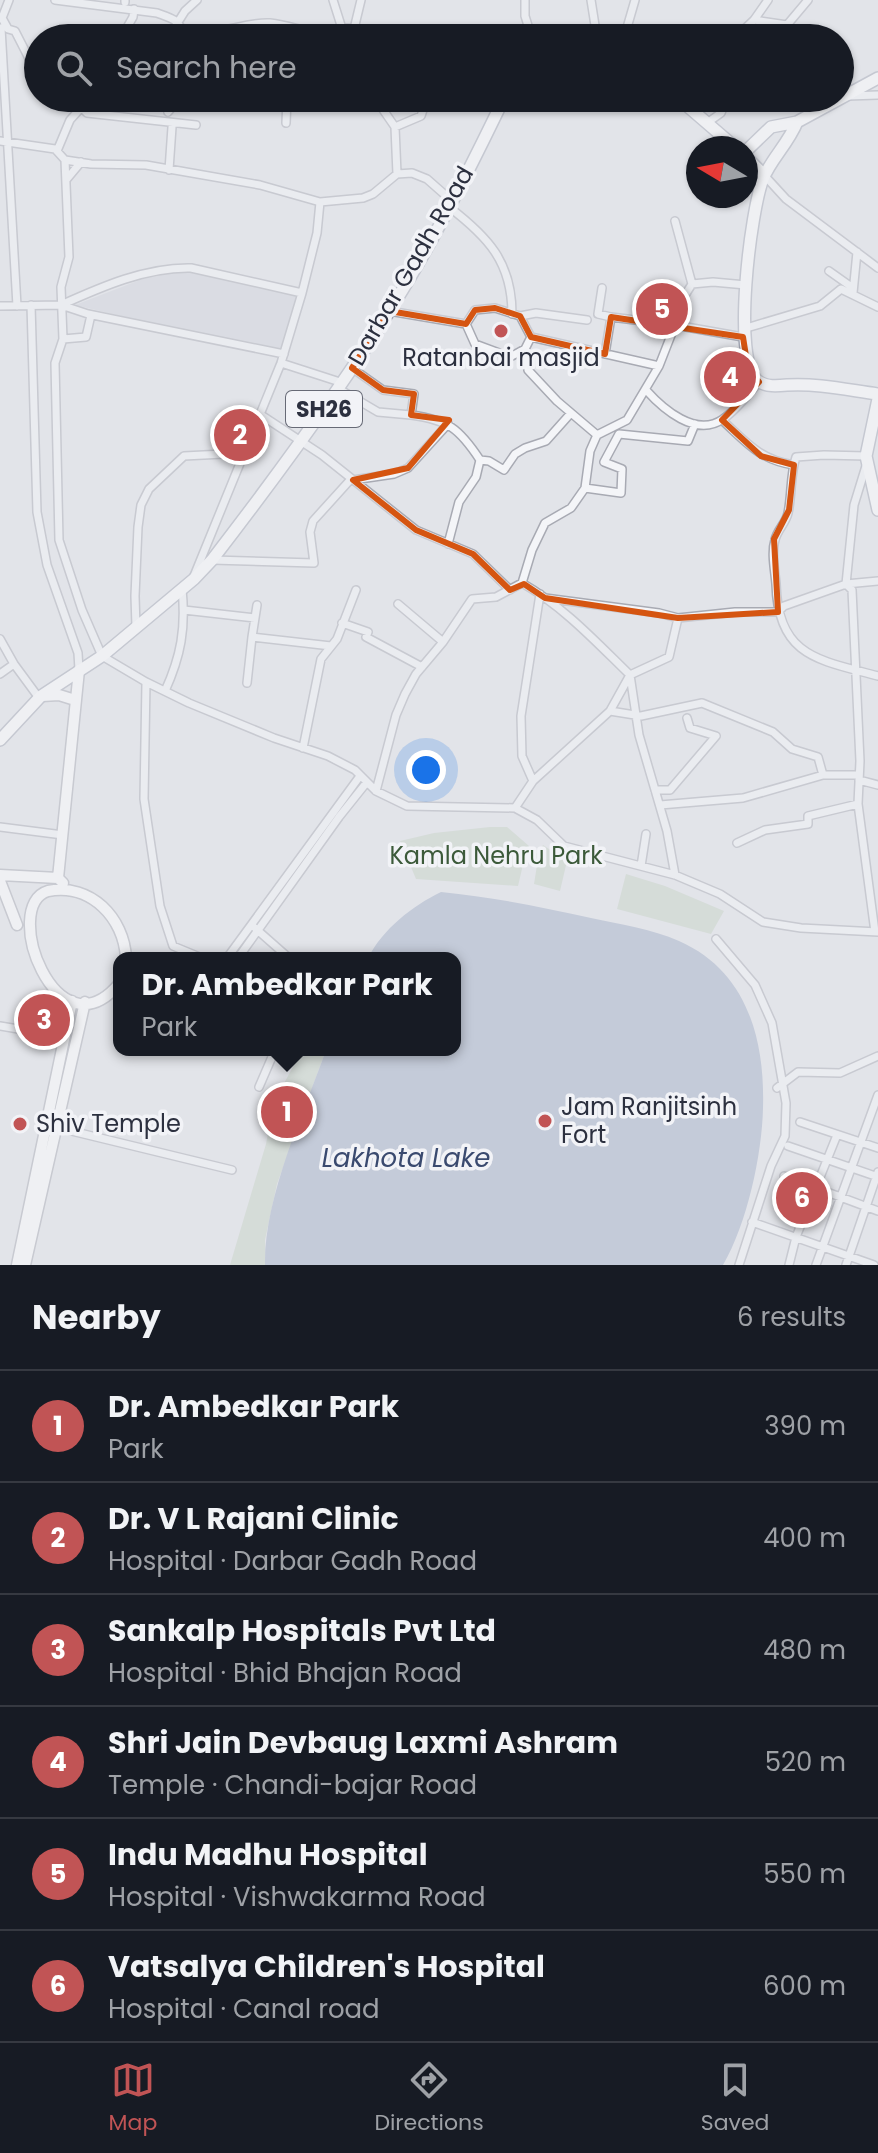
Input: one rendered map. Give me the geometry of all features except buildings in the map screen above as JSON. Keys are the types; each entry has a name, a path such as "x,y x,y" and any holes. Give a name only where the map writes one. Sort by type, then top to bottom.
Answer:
{"main road":[{"path":"854,92 878,78"},
{"name":"Darbar Gadh Road","path":"79,670 102,656 194,579 212,560 341,386 389,311 450,204 497,112"},
{"path":"694,112 722,136"},
{"path":"758,139 771,127 797,122 816,112"},
{"path":"797,122 784,148 764,175 757,202 743,333 748,369 759,382 776,386 823,386 878,396 876,423 866,460 875,483 878,510"},
{"path":"758,169 764,175"},
{"path":"58,878 79,670"},
{"name":"SH26","path":"0,740 40,697 79,670"},
{"path":"40,697 59,695 75,700"},
{"path":"0,875 58,878 71,889 97,902 117,922 125,940 126,952"},
{"path":"0,881 17,925 18,938"},
{"path":"17,925 22,911 43,891 71,889"},
{"path":"30,973 46,990 72,1001 85,1002 113,991"},
{"path":"25,1265 72,1001"},
{"path":"17,1265 85,1002"}],"street":[{"path":"9,0 2,18 8,29 15,31 24,49"},
{"path":"55,0 157,13 177,23 197,0"},
{"path":"333,0 341,24"},
{"path":"355,24 361,0"},
{"path":"525,0 528,24"},
{"path":"591,0 595,24"},
{"path":"628,24 635,0"},
{"path":"750,24 768,0"},
{"path":"788,24 808,0"},
{"path":"129,24 134,9"},
{"path":"754,20 780,24"},
{"path":"1,28 17,306"},
{"path":"854,96 878,95"},
{"path":"57,151 70,120 77,112"},
{"path":"86,112 173,125 196,125"},
{"path":"169,170 176,112"},
{"path":"286,112 286,123"},
{"path":"385,112 395,127 397,174"},
{"path":"395,127 421,116 422,112"},
{"path":"707,123 721,112"},
{"path":"0,141 57,151 65,160 69,257 61,287 63,339 55,363 57,524 66,562 102,656 146,682 336,760 376,791 407,806 515,808 537,820 564,846 675,875 720,894 763,922 801,928 876,932 858,804 857,671 852,590 846,584"},
{"path":"65,160 146,165 260,185 320,202 363,198 373,194 397,174 420,175 478,230 498,254 512,290 516,315 531,337 659,366"},
{"path":"66,180 81,162"},
{"path":"764,175 786,199 878,268"},
{"path":"194,579 283,359 317,233 320,202"},
{"path":"376,791 396,715 422,667 474,597 496,597 522,583 532,550 545,523 571,508 585,488 590,451 597,435 627,420 659,366 682,300 692,284 675,221"},
{"path":"853,291 857,252"},
{"path":"61,305 135,277 175,268 191,268 302,293"},
{"path":"829,271 878,307"},
{"path":"692,284 746,285"},
{"path":"602,288 598,314 743,333 820,306 841,289 853,291"},
{"path":"31,305 37,512 47,565 78,653 79,670"},
{"path":"0,306 61,305 91,315 283,359 341,386 378,412 431,418 448,424 480,460 489,461 504,470 515,454 546,441 571,413"},
{"path":"466,324 475,310 495,308 516,315 536,313 587,320"},
{"path":"389,311 466,324"},
{"path":"63,339 86,337 91,315"},
{"path":"605,354 611,317"},
{"path":"466,324 475,344 487,350 510,357 525,349"},
{"path":"531,337 525,349 528,370 597,435"},
{"path":"352,368 383,390 414,394 411,415"},
{"path":"646,390 682,420 705,424 722,420 759,382"},
{"path":"261,415 301,441 416,530 473,554 510,590"},
{"path":"722,420 761,456 794,465"},
{"path":"212,560 314,563 310,532 313,521 352,480 398,473 408,468 448,424"},
{"path":"585,488 621,493 622,469 604,462 619,434 688,441 695,424"},
{"path":"136,627 138,527 146,494 184,456 243,453"},
{"path":"846,584 854,505 866,460 798,456 794,465 789,510 775,540 778,612 792,643 803,651 815,658 878,676"},
{"path":"448,544 459,502 476,477 480,460"},
{"path":"543,596 678,618 735,612 778,612 784,606 846,584 878,581"},
{"path":"522,583 575,621 630,675 635,716 660,805 675,875"},
{"path":"165,691 178,662 184,610 182,589"},
{"path":"303,748 321,659 337,639 356,590"},
{"path":"533,781 522,756 521,716 543,596"},
{"path":"398,604 443,642"},
{"path":"247,683 257,605"},
{"path":"184,610 255,618"},
{"path":"515,808 533,781 610,711 630,675 669,657 678,618"},
{"path":"342,623 368,632 366,637 422,667"},
{"path":"252,637 331,646"},
{"path":"0,639 14,664 40,697"},
{"path":"0,674 14,664"},
{"path":"146,682 144,799 160,906 173,946 188,952"},
{"path":"610,711 635,716 702,703 773,732 792,749 818,757 823,775"},
{"path":"655,790 670,790 716,736 690,728 687,718"},
{"path":"660,805 743,798 823,775 859,778 878,785"},
{"path":"241,952 255,928 364,779"},
{"path":"737,843 765,830 808,824 808,816 858,804"},
{"path":"0,827 63,835"},
{"path":"641,866 646,834"},
{"path":"233,952 255,928"},
{"path":"255,928 282,952"},
{"path":"716,939 755,985 772,1023 785,1136 771,1166 739,1265"},
{"path":"0,1026 66,1037"},
{"path":"259,1087 272,1056"},
{"path":"780,1086 798,1072 840,1073 878,1056"},
{"path":"816,1265 878,1095"},
{"path":"800,1122 878,1148"},
{"path":"51,1126 232,1170"},
{"path":"789,1265 796,1237 837,1135"},
{"path":"788,1146 877,1175 846,1265"},
{"path":"784,1176 878,1211"},
{"path":"752,1222 874,1265"}],"highlighted area":[{"path":"495,308 520,316 531,337 605,354 611,317 743,337 748,369 759,382 722,420 761,456 794,465 789,510 774,539 778,612 678,618 545,598 524,584 510,590 473,554 416,530 353,480 408,468 449,420 411,415 414,394 383,390 352,368 389,311 466,324 475,310"}],"shaded area":[{"path":"176,270 265,286 298,297 286,355 75,305"}],"green space":[{"name":"Kamla Nehru Park","path":"507,827 529,846 527,851 539,854 543,845 567,861 560,891 534,884 538,859 525,856 518,886 416,879 400,841 434,833"},
{"path":"626,874 665,886 724,911 711,934 617,909"},
{"path":"299,1056 324,1056 277,1184 265,1240 266,1265 230,1265 266,1144 274,1102"}],"water":[{"name":"Lakhota Lake","path":"441,892 535,906 624,925 679,941 721,970 747,1010 755,1033 763,1082 760,1147 752,1189 739,1230 723,1265 265,1265 266,1239 278,1184 324,1056 461,1056 461,952 371,952 399,919"}],"place":[{"name":"Indu Madhu Hospital","path":"662,309"},
{"name":"Ratanbai masjid","path":"501,331"},
{"name":"Shri Jain Devbaug Laxmi Ashram","path":"730,377"},
{"name":"Dr. V L Rajani Clinic","path":"240,435"},
{"name":"Sankalp Hospitals Pvt Ltd","path":"44,1020"},
{"name":"Dr. Ambedkar Park","path":"287,1112"},
{"name":"Jam Ranjitsinh Fort","path":"545,1121"},
{"name":"Shiv Temple","path":"20,1124"},
{"name":"Vatsalya Children's Hospital","path":"802,1198"}]}
